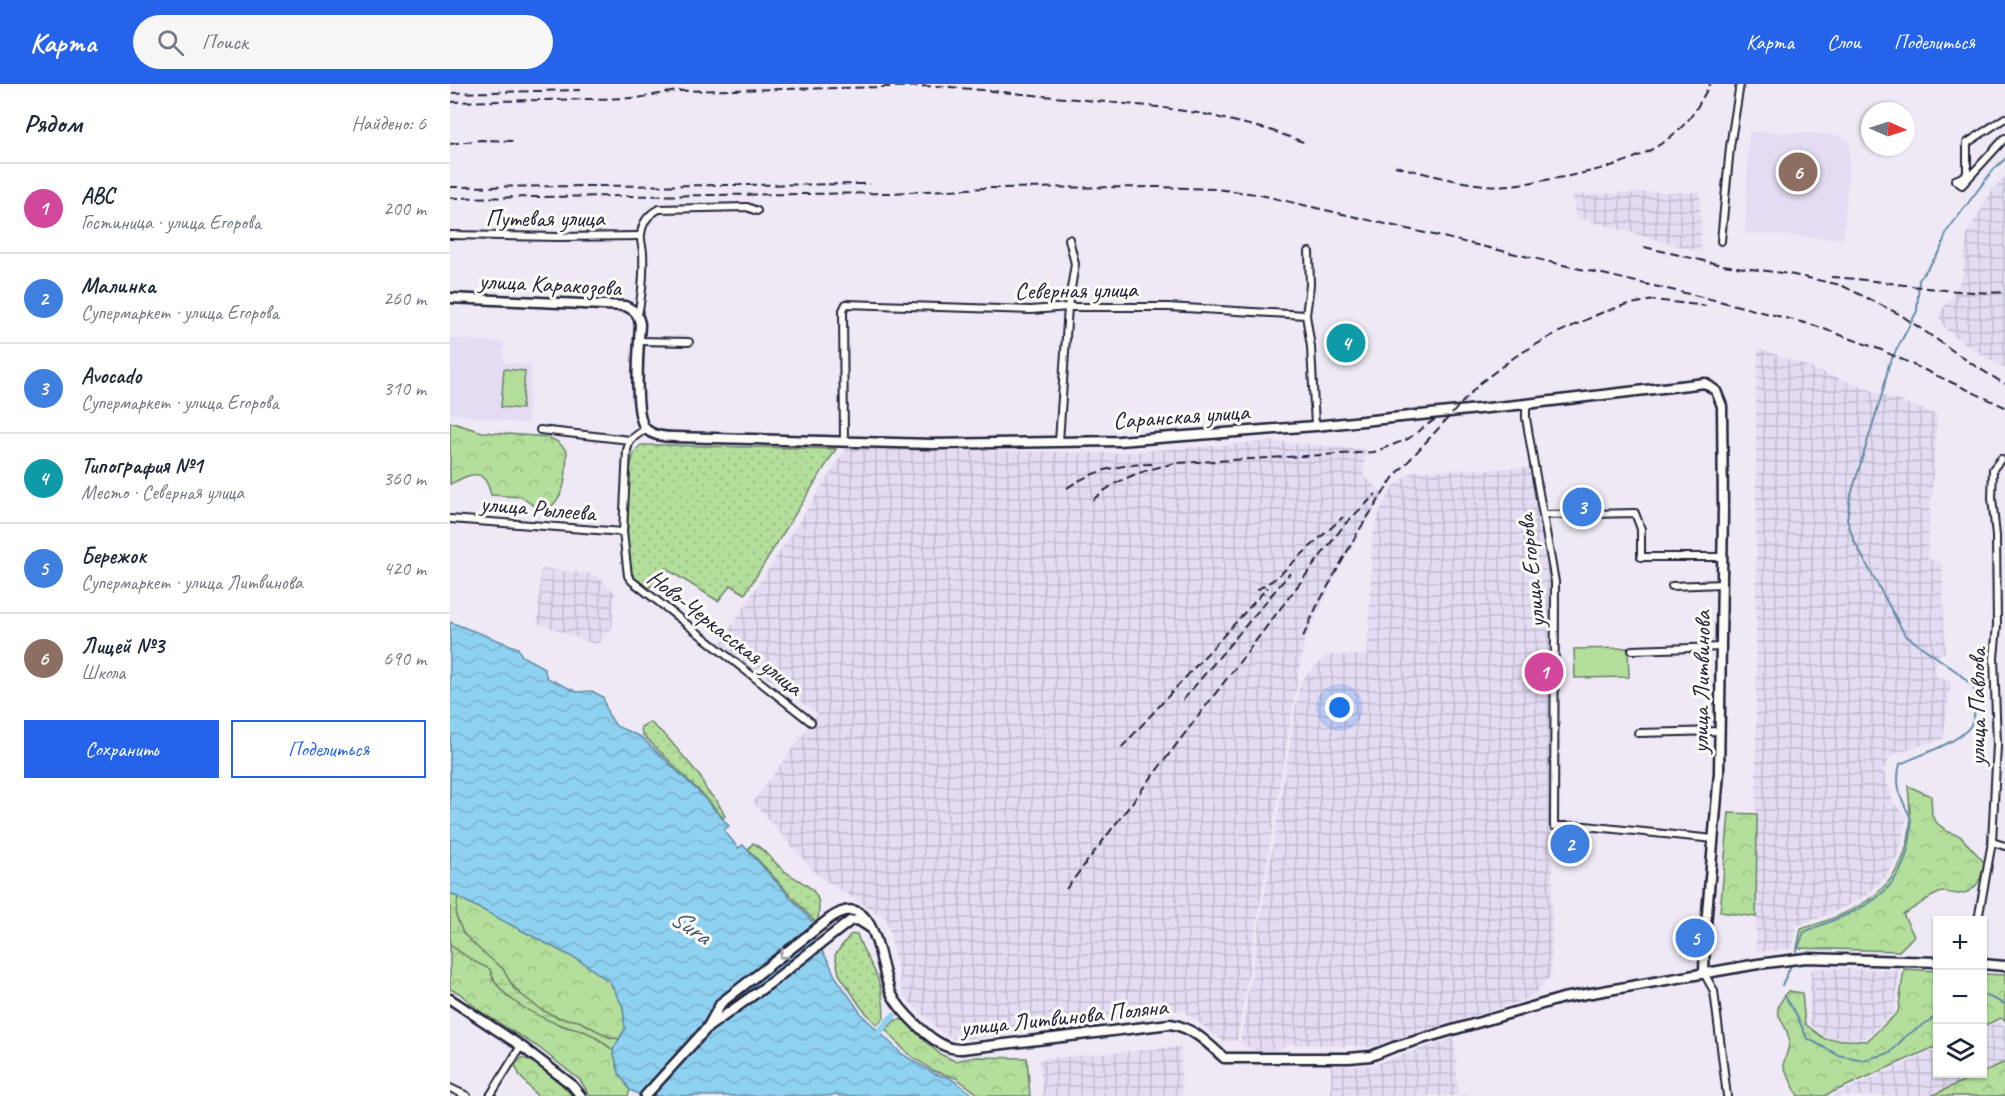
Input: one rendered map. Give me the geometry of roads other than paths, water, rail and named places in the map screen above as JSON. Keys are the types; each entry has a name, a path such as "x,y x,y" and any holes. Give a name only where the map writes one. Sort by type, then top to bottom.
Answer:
{"main road":[{"name":"улица Каракозова","path":"450,298 625,306 633,309 638,315 638,397 641,420 645,429"},
{"name":"Саранская улица","path":"645,429 657,435 674,438 933,444 1167,438 1315,426 1705,382 1716,391"},
{"name":"улица Литвинова","path":"1704,973 1705,937 1718,803 1722,647 1722,406 1716,391"},
{"path":"707,1028 721,1003 840,912 855,911 866,918 872,929"},
{"path":"645,1096 707,1028 769,984 834,933 854,920 863,922 872,929"},
{"name":"улица Литвинова Поляна","path":"872,929 886,980 895,999 916,1023 933,1038 950,1048 962,1049 1170,1024 1191,1030 1224,1058 1371,1056 1394,1047 1563,998 1766,962 1806,958 1933,962"},
{"path":"1987,964 2005,966"},
{"path":"450,999 521,1046 571,1084 581,1096"}],"street":[{"path":"1721,241 1730,147 1740,84"},
{"path":"2005,118 1967,143 1967,175 1955,180 1962,185 2005,138"},
{"path":"638,315 642,292 643,252 640,236 651,213 659,209 747,207 757,211"},
{"name":"Путевая улица","path":"450,235 640,236"},
{"path":"1059,441 1068,307 1075,264 1069,239"},
{"path":"1309,252 1310,285 1306,315 1311,347 1315,426"},
{"name":"Северная улица","path":"844,441 843,310 846,304 1031,310 1068,307 1168,307 1306,315"},
{"path":"639,341 690,342"},
{"name":"улица Егорова","path":"1526,404 1526,418 1555,582 1554,826 1586,826 1714,839"},
{"path":"540,430 630,440 645,429"},
{"name":"Ново-Черкасская улица","path":"630,440 627,450 623,532 625,566 632,582 811,722"},
{"name":"улица Павлова","path":"1979,916 1992,842 1997,732 1994,690 1997,625 1993,469 2001,459"},
{"path":"1544,515 1635,513 1641,529 1641,557 1722,557"},
{"name":"улица Рылеева","path":"450,519 623,532"},
{"path":"1672,586 1722,584"},
{"path":"1632,650 1722,647"},
{"path":"1638,733 1720,731"},
{"path":"1992,842 2005,846"},
{"path":"1704,973 1714,991 1727,1096"},
{"path":"490,1096 521,1046"},
{"path":"450,1088 467,1096"}],"water":[{"name":"Sura","path":"450,622 518,648 522,656 544,668 547,678 577,692 592,691 603,697 608,714 616,726 641,737 699,792 729,826 724,830 738,848 743,845 818,928 811,934 835,976 862,1015 902,1054 935,1074 950,1078 975,1096 839,1096 836,1094 829,1096 642,1096 630,1090 619,1073 613,1050 625,1029 623,1007 610,982 582,962 450,893"}],"waterway":[{"path":"1795,956 1804,932 1868,904 1893,882 1902,867 1911,831 1910,817 1899,789 1900,764 1952,741 1969,728 1973,721 1974,687 1956,671 1905,635 1854,541 1847,519 1850,498 1889,364 1917,311 1919,280 1940,251 1947,231 1993,170 2005,159"},
{"path":"1782,985 1793,961"},
{"path":"1784,995 1807,1038 1838,1055 1863,1060 1890,1053 1906,1036 1933,1018"},
{"path":"1987,996 2005,1004"},
{"path":"880,1031 893,1016"}],"railway":[{"path":"1395,166 1462,182 1485,185 1512,185 1594,171 1645,153 1676,133 1689,119 1710,84"},
{"path":"450,102 637,98 677,91 940,86 1158,107 1204,114 1270,130 1306,143"},
{"path":"452,93 581,90"},
{"path":"450,144 481,140 515,141"},
{"path":"450,187 870,184"},
{"path":"450,198 1162,187 1215,189 1256,194 1719,301 1813,325 1879,349 2005,407"},
{"path":"1644,247 1722,265 1789,274 1841,285 1901,315 2005,384"},
{"path":"1831,277 1961,291 2005,292"},
{"path":"1303,637 1316,608 1358,532 1393,478 1480,383 1516,356 1553,335 1601,313 1625,305 1654,300 1706,306"},
{"path":"1093,500 1122,480 1154,468 1177,463 1374,452 1408,439 1438,417"},
{"path":"1067,488 1098,472 1131,465 1155,464"},
{"path":"1066,889 1345,524 1376,494"},
{"path":"1257,590 1276,578 1343,517"},
{"path":"1183,700 1290,573"},
{"path":"1121,748 1268,587"}],"place":[{"name":"Лицей №3","path":"1798,172"},
{"name":"Типография №1","path":"1346,343"},
{"name":"Avocado","path":"1582,507"},
{"name":"ABC","path":"1544,672"},
{"name":"Малинка","path":"1570,844"},
{"name":"Бережок","path":"1695,938"}]}
